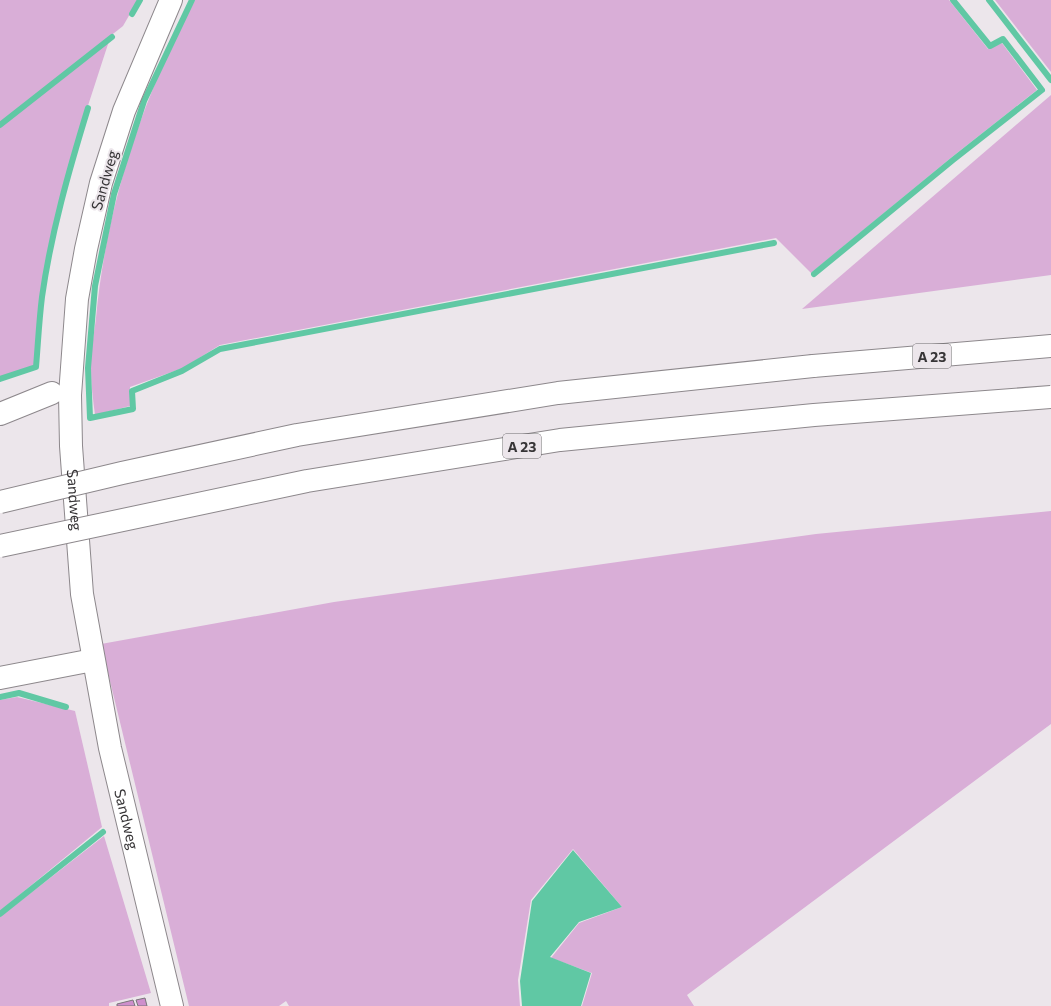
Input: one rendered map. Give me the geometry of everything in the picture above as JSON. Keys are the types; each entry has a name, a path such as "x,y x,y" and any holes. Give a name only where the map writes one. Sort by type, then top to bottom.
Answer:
{"main road":[{"name":"Sandweg","path":"170,0 124,111 104,176 86,249 77,299 70,394 71,446 82,594 110,748 172,1006"},
{"name":"A 23","path":"0,502 122,473 297,435 558,393 813,366 1051,346"},
{"path":"0,414 52,393"},
{"name":"A 23","path":"0,546 307,481 560,440 814,415 1051,397"},
{"path":"0,678 93,660"}],"shaded area":[{"path":"0,0 138,0 123,26 0,123"},
{"path":"195,0 949,0 988,49 1002,43 1037,90 952,157 811,273 776,238 220,345 183,368 130,387 130,406 95,415 91,380 91,363 101,276 108,235 129,154 143,114 176,37"},
{"path":"995,0 1051,0 1051,72"},
{"path":"109,41 70,161 55,223 41,296 35,365 0,377 0,127"},
{"path":"1051,95 1051,275 802,309"},
{"path":"1051,511 1051,724 687,995 694,1006 582,1006 592,973 551,958 579,923 622,907 573,849 531,900 518,980 520,1006 289,1006 286,1001 279,1006 189,1006 101,644 334,602 816,534"},
{"path":"17,697 75,711 102,827 0,911 0,700"},
{"path":"104,836 151,993 109,1003 109,1006 0,1006 0,917"},
{"path":"573,850 622,907 579,922 550,957 591,973 581,1006 522,1006 520,981 532,901"}],"building":[{"path":"145,998 147,1006 138,1006 136,1000"},
{"path":"133,1000 135,1006 117,1006 117,1004"}],"waterway":[{"path":"132,14 140,0"},
{"path":"192,0 144,101 114,194 95,286 88,368 90,418 133,409 132,391 182,371 220,349 774,243"},
{"path":"814,274 953,160 1042,90 1003,39 990,46 953,0"},
{"path":"989,0 1051,80"},
{"path":"0,125 112,37"},
{"path":"0,379 36,367 42,297 50,249 67,178 88,108"},
{"path":"0,697 19,693 66,707"},
{"path":"0,914 103,832"}]}
